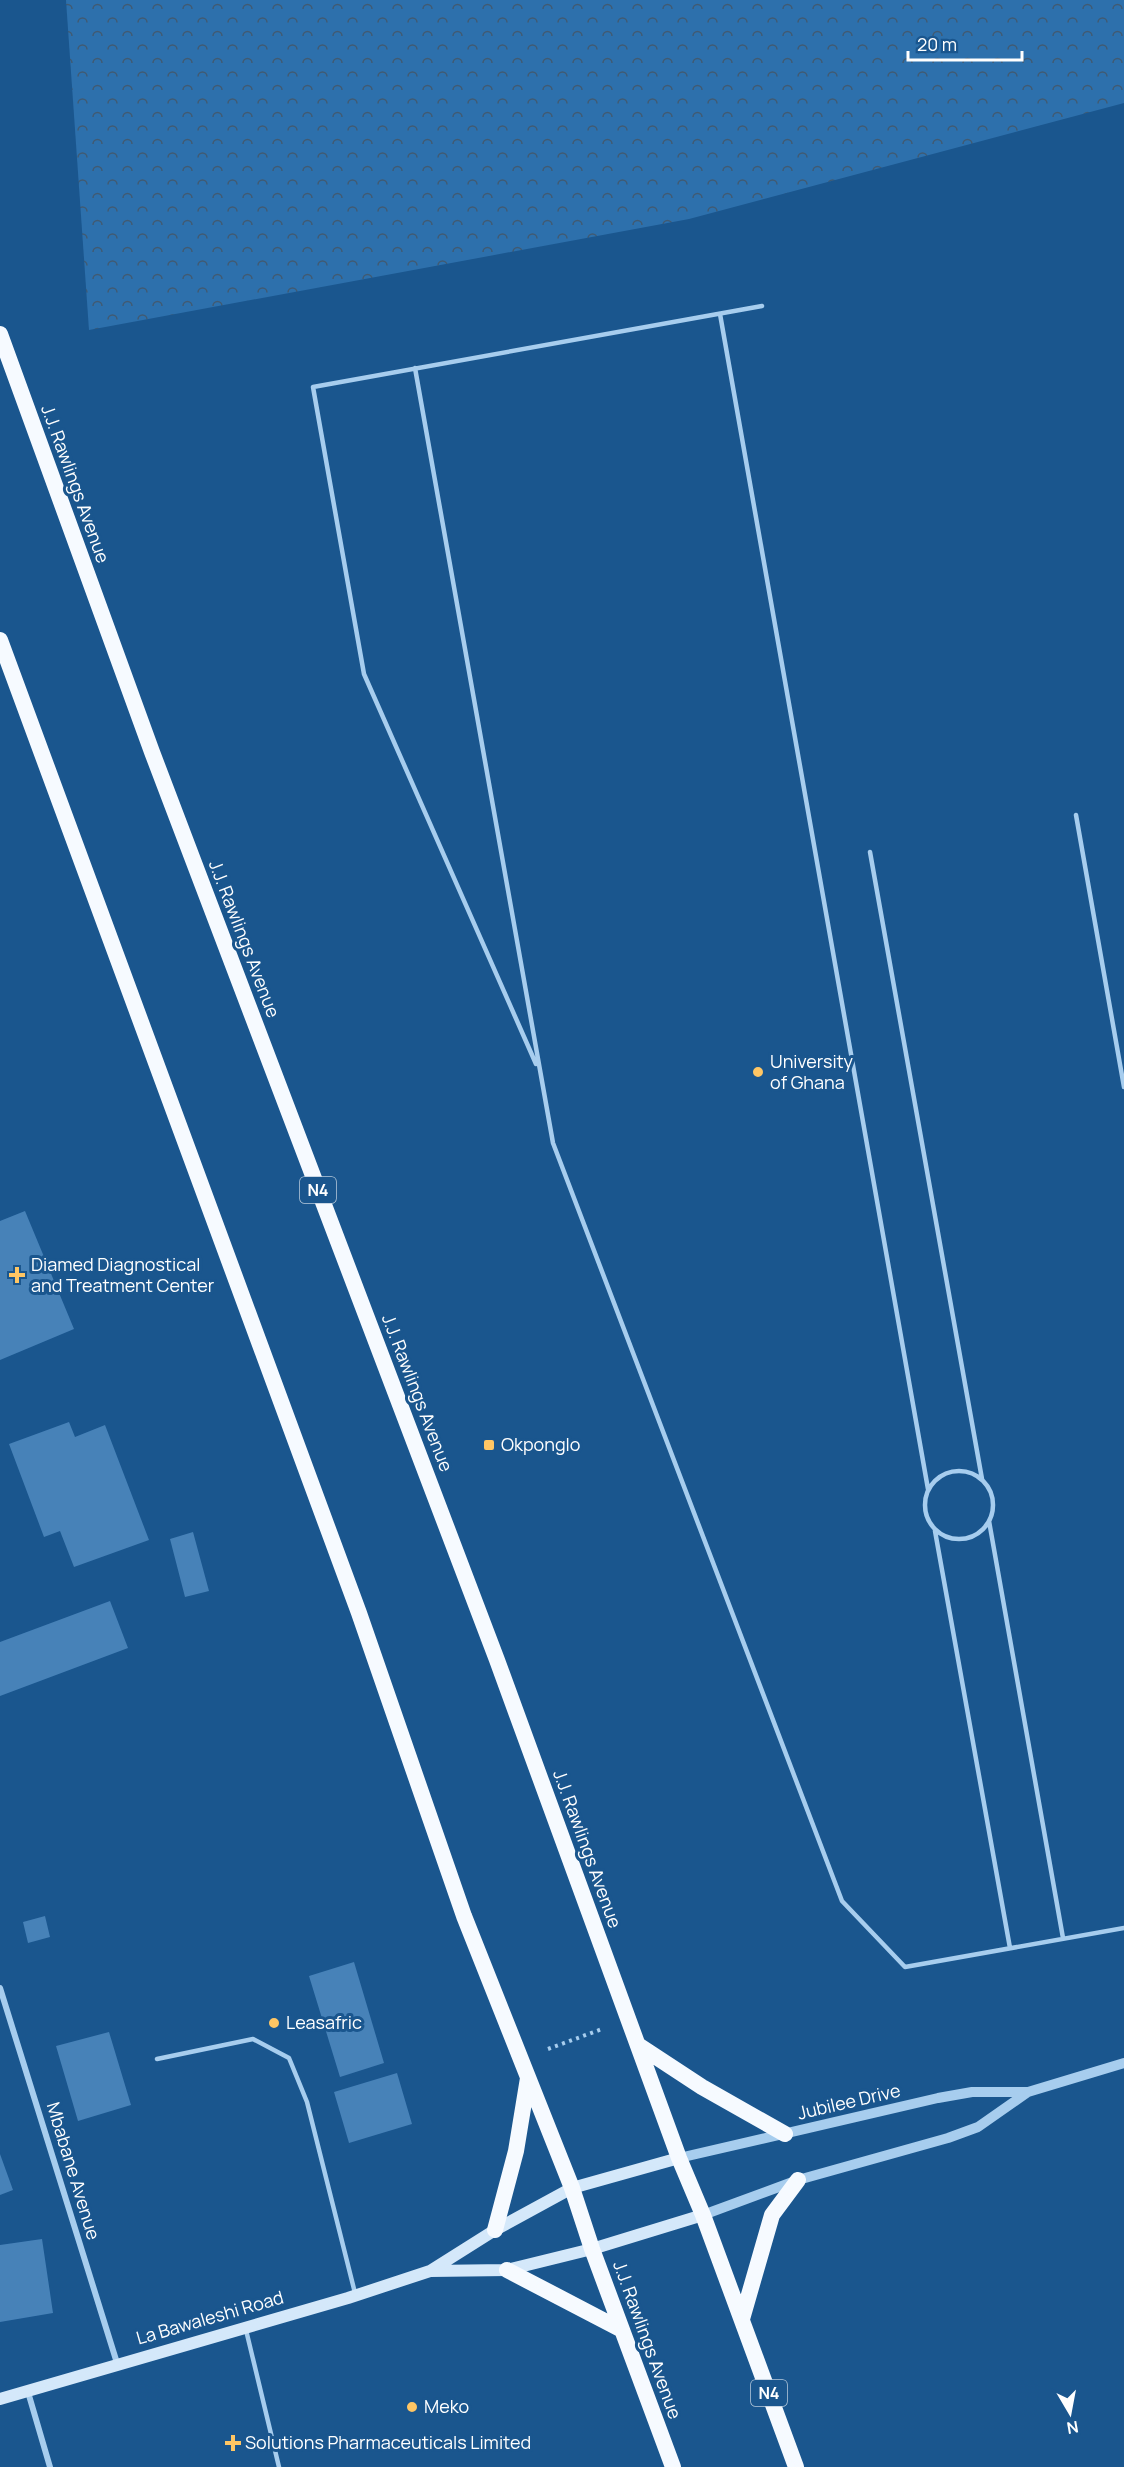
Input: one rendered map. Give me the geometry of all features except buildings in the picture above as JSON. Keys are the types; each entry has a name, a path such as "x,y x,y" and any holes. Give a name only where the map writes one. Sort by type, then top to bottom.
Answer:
{"highway":[{"name":"J.J. Rawlings Avenue","path":"0,334 152,752 497,1660 679,2158 703,2215 796,2467"},
{"name":"J.J. Rawlings Avenue","path":"0,640 359,1613 464,1916 572,2188 592,2249 673,2467"},
{"path":"638,2044 702,2087 785,2134"},
{"path":"495,2230 516,2151 528,2077"},
{"path":"742,2319 772,2215 798,2180"},
{"path":"507,2270 622,2330"}],"main road":[{"name":"La Bawaleshi Road","path":"0,2399 117,2363 356,2296 430,2271 495,2230 572,2188 679,2158"},
{"name":"La Bawaleshi Road","path":"430,2271 507,2270 592,2249 703,2215"}],"street":[{"name":"Mbabane Avenue","path":"0,1988 117,2363"},
{"name":"Jubilee Drive","path":"679,2158 972,2092 1028,2092 1124,2063"},
{"name":"Jubilee Drive","path":"703,2215 798,2180 948,2138 978,2127 1028,2092"},
{"path":"28,2392 50,2467"}],"lane":[{"path":"540,1072 364,674 313,387 762,306"},
{"path":"720,314 928,1489 924,1511 935,1531 1010,1948"},
{"path":"415,368 553,1143 842,1901 905,1967 1124,1928"},
{"path":"1076,815 1124,1087"},
{"path":"870,852 982,1479 993,1499 989,1521 1064,1938"},
{"path":"928,1489 936,1479 947,1473 959,1471 982,1479"},
{"path":"935,1531 952,1538 971,1537 981,1531 989,1521"},
{"path":"158,2059 253,2039 289,2058 307,2102 356,2296"},
{"path":"246,2327 279,2467"}],"path":[{"path":"521,2059 628,2019"}],"green space":[{"path":"66,0 1124,0 1124,103 689,219 89,330"}],"place":[{"name":"University of Ghana","path":"758,1072"},
{"name":"Diamed Diagnostical and Treatment Center","path":"17,1275"},
{"name":"Okponglo","path":"489,1445"},
{"name":"Leasafric","path":"274,2023"},
{"name":"Meko","path":"412,2407"},
{"name":"Solutions Pharmaceuticals Limited","path":"233,2443"}]}
